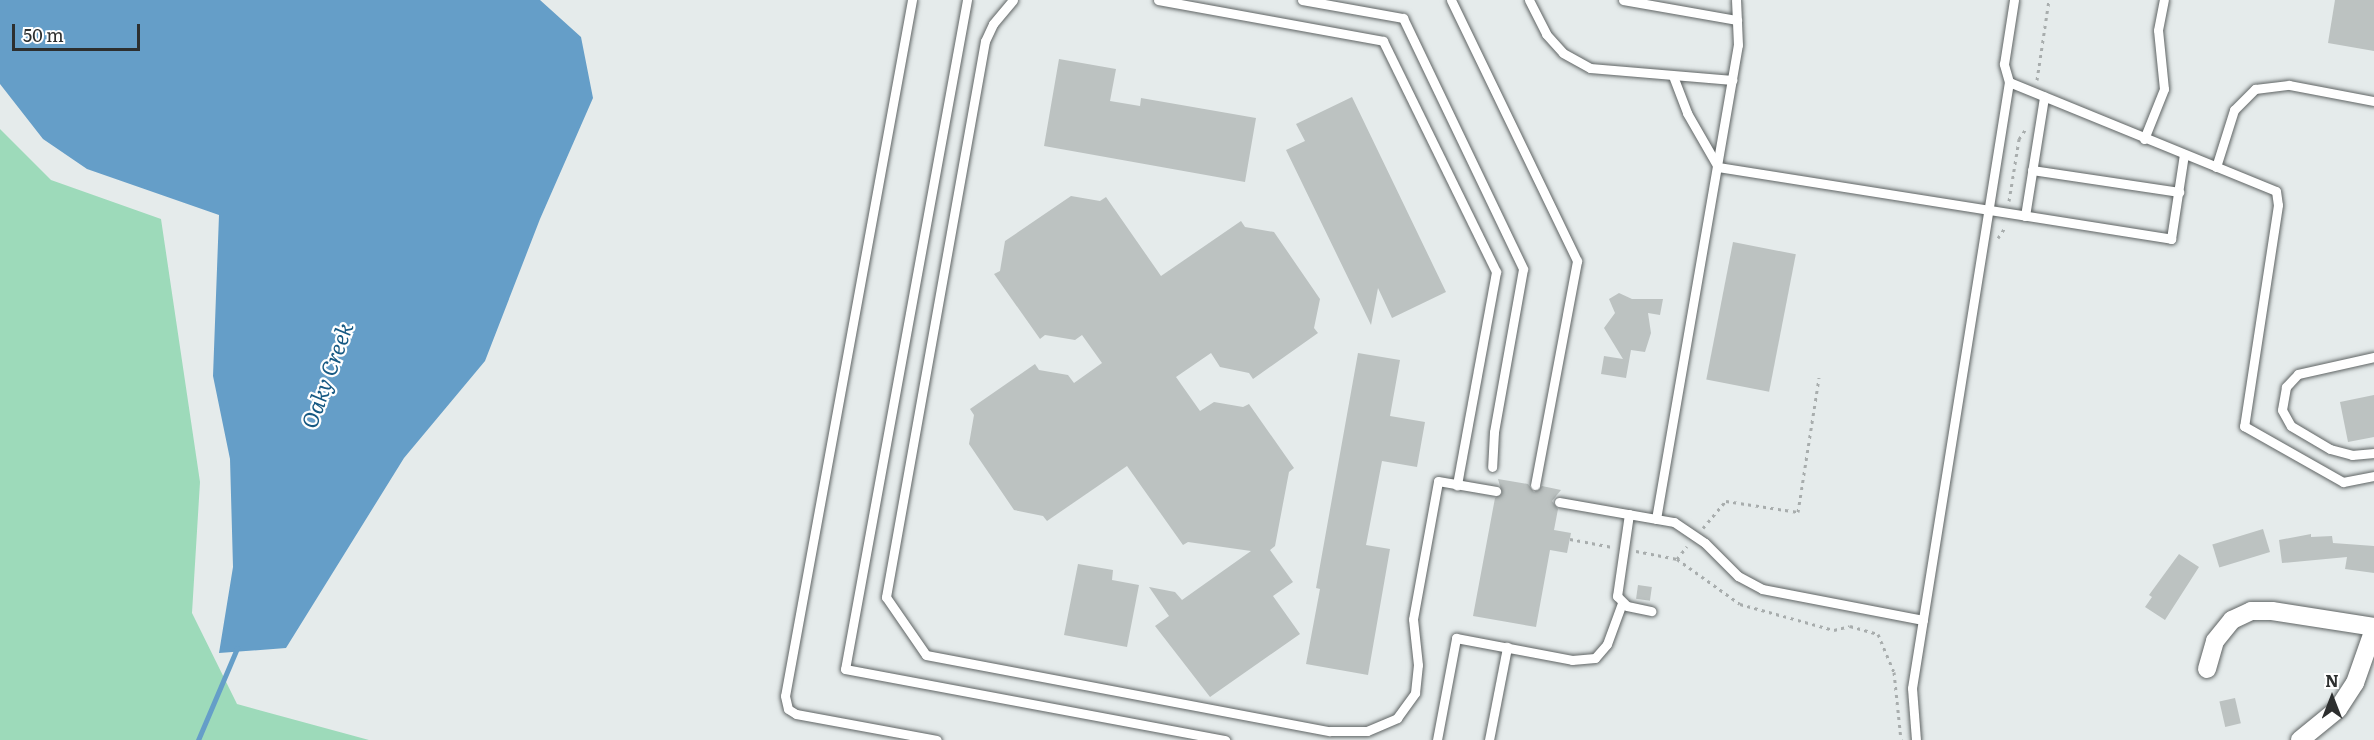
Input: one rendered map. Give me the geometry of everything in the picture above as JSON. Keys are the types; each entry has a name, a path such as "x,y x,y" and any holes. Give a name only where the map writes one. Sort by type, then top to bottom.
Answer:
{"street":[{"path":"2207,669 2215,641 2232,620 2251,611 2272,611 2374,628 2355,683 2338,709 2300,740"}],"lane":[{"path":"912,0 785,696 788,709 796,714 937,740"},
{"path":"967,0 845,669 1225,740"},
{"path":"1013,0 993,24 985,41 886,597 926,655 1330,731 1367,731 1397,718 1415,693 1418,665 1413,619 1438,481 1496,491"},
{"path":"1158,0 1383,40 1496,272 1456,485"},
{"path":"1302,0 1403,18 1523,269 1494,432 1492,467"},
{"path":"1451,0 1577,261 1535,485"},
{"path":"1529,0 1546,34 1572,58 1590,68 1732,80"},
{"path":"1623,0 1737,20"},
{"path":"1656,519 1738,45 1736,0"},
{"path":"1916,740 1912,688 2009,82 2004,64 2014,0"},
{"path":"2144,139 2164,89 2158,30 2164,0"},
{"path":"1672,76 1687,113 1718,167"},
{"path":"2009,82 2144,139 2271,187 2278,198 2244,426 2343,482 2374,476"},
{"path":"2216,167 2234,110 2255,89 2289,85 2374,102"},
{"path":"2025,216 2044,97"},
{"path":"1718,167 2171,239 2184,154"},
{"path":"2032,170 2179,192"},
{"path":"2374,357 2298,374 2286,387 2283,410 2291,426 2330,448 2352,455 2374,453"},
{"path":"1559,502 1674,522 1696,536 1738,576 1762,589 1923,620"},
{"path":"1437,740 1456,638 1572,660 1595,658 1607,644 1622,603 1616,586 1629,514"},
{"path":"1622,603 1651,611"},
{"path":"1489,740 1507,647"}],"path":[{"path":"2034,92 2049,0"},
{"path":"1996,250 2008,213 2019,139 2028,120"},
{"path":"1677,559 1725,501 1798,512 1819,378"},
{"path":"1570,539 1677,559 1740,604 1834,630 1850,626 1872,631 1886,647 1897,686 1901,740"},
{"path":"1897,686 1912,688"}],"green space":[{"path":"0,129 51,180 161,219 200,482 192,613 237,704 369,740 0,740"}],"water":[{"path":"0,0 540,0 581,37 593,98 540,219 485,361 404,458 286,648 219,653 233,567 230,459 213,376 219,215 87,169 43,139 0,84"}],"building":[{"path":"2335,0 2374,0 2374,51 2328,43"},
{"path":"1059,59 1116,69 1110,101 1140,106 1141,98 1256,118 1245,182 1044,146"},
{"path":"1352,97 1446,292 1392,318 1378,288 1371,325 1286,150 1305,141 1296,124"},
{"path":"1071,196 1100,201 1106,197 1161,276 1241,221 1245,227 1274,232 1320,299 1314,328 1318,333 1253,379 1249,373 1220,367 1211,353 1176,377 1200,411 1214,402 1243,407 1249,404 1294,468 1289,472 1275,546 1270,550 1293,582 1273,596 1300,634 1210,697 1155,626 1169,616 1149,587 1175,592 1182,600 1251,551 1188,542 1183,545 1127,466 1047,521 1043,516 1014,510 969,444 974,415 970,409 1035,364 1039,370 1068,375 1074,383 1102,363 1082,335 1075,340 1045,335 1040,339 994,274 1000,271 1005,241"},
{"path":"1733,242 1796,254 1769,392 1706,379"},
{"path":"1619,293 1632,299 1663,299 1660,315 1648,313 1651,333 1645,352 1631,350 1626,378 1601,374 1604,356 1623,359 1604,328 1615,313 1609,299"},
{"path":"1358,353 1400,360 1390,416 1425,422 1417,467 1382,461 1366,545 1390,549 1368,675 1306,664 1320,589 1316,588"},
{"path":"2374,395 2374,437 2348,442 2340,402"},
{"path":"1498,479 1528,484 1534,492 1542,486 1561,490 1552,501 1558,509 1554,530 1571,533 1567,553 1550,550 1536,627 1473,616 1495,498 1502,493"},
{"path":"2263,529 2270,552 2219,567 2212,544"},
{"path":"2311,534 2311,537 2332,536 2333,543 2374,546 2374,573 2345,569 2347,557 2282,563 2279,540"},
{"path":"2179,554 2199,567 2165,620 2145,607 2152,597 2149,595"},
{"path":"1078,564 1113,570 1112,580 1139,585 1127,647 1064,635"},
{"path":"1638,585 1652,587 1650,601 1636,599"},
{"path":"2235,698 2241,723 2225,727 2219,702"}],"waterway":[{"name":"Oaky Creek","path":"198,740 237,648"}]}
